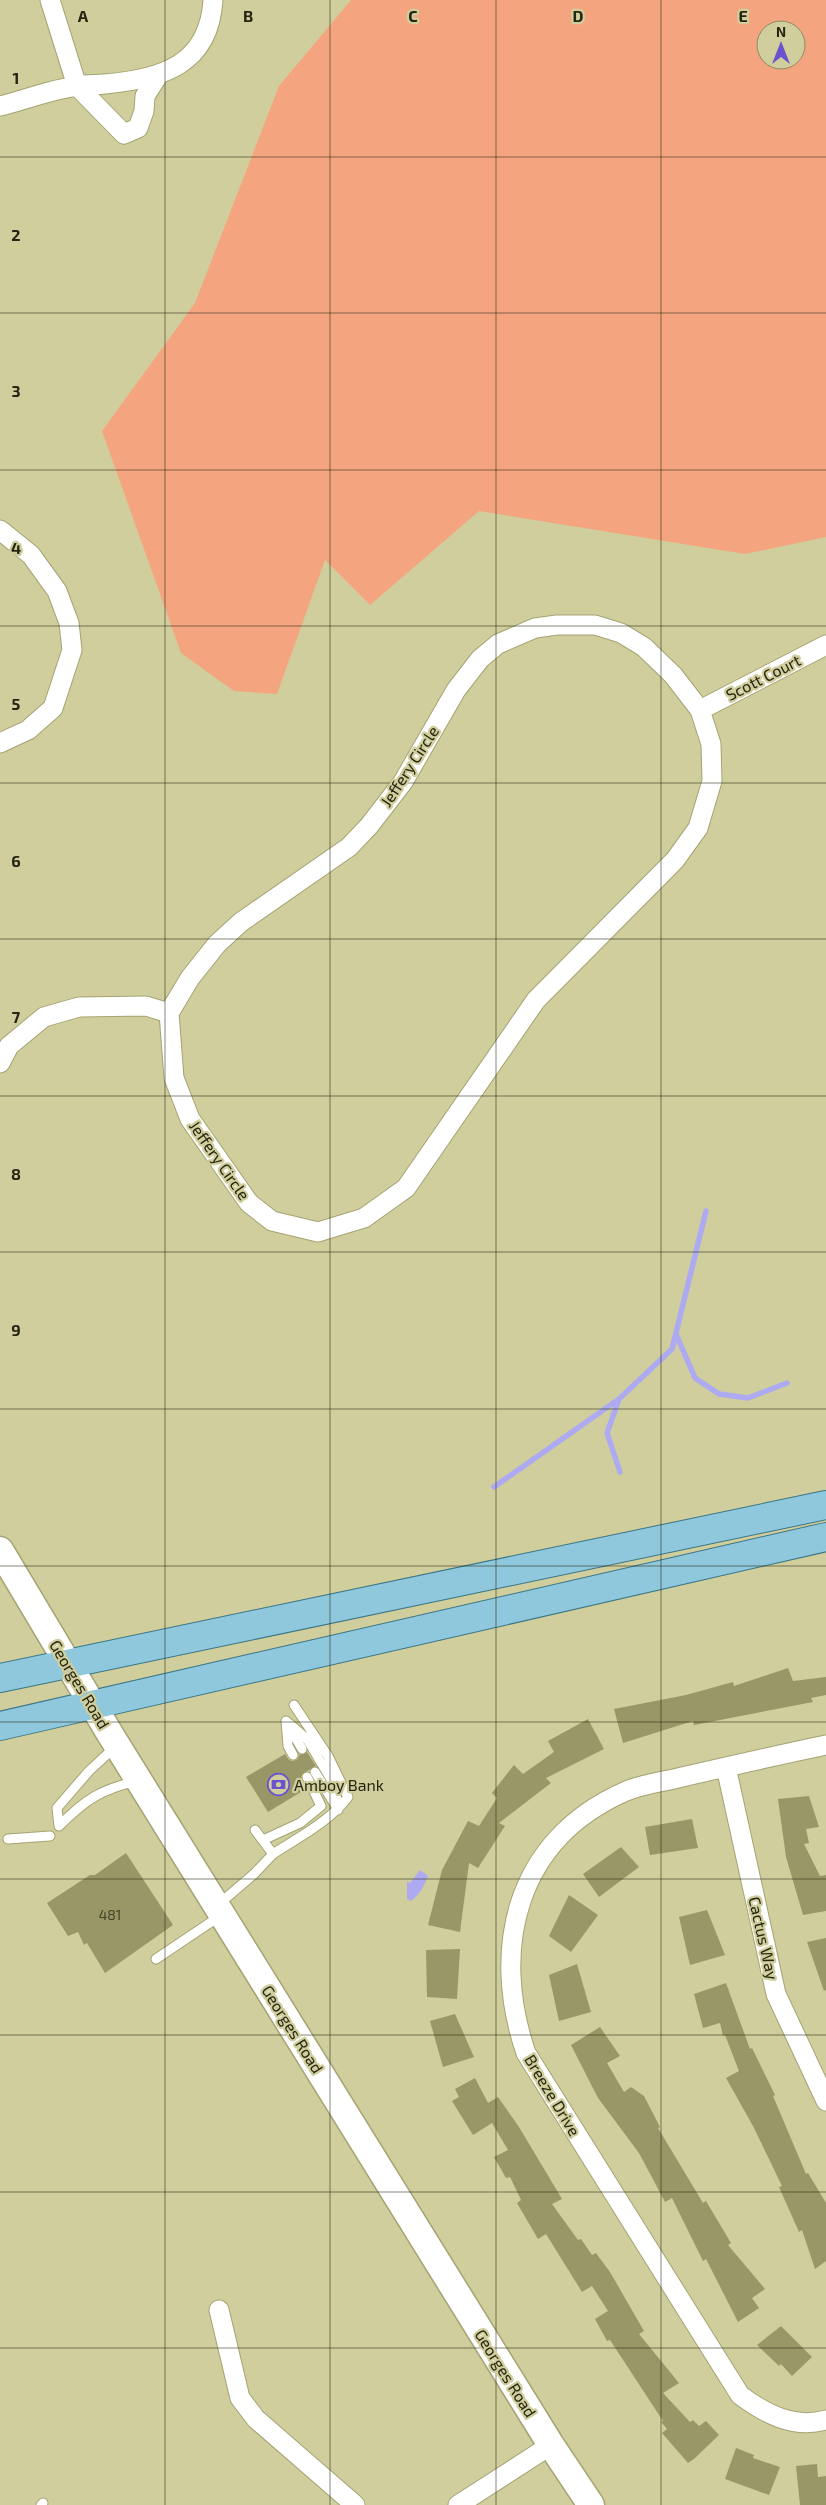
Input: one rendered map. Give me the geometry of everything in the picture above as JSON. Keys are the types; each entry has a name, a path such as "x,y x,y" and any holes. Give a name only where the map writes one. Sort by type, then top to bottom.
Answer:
{"main road":[{"path":"0,1678 826,1505"},
{"path":"0,1726 826,1537"}],"street":[{"path":"50,0 77,86 124,134 138,128 144,111 145,96 160,74"},
{"path":"0,106 77,86 106,84 160,74 172,69 196,50 209,29 213,0"},
{"path":"0,530 31,555 57,591 69,623 72,650 53,708 28,730 0,743"},
{"name":"Jeffery Circle","path":"557,625 595,625 644,647 673,675 700,710 710,744 712,781 698,828 675,860 536,1000 406,1188 364,1218 318,1232 272,1221 249,1203 190,1120 174,1078 168,1013 190,978 216,944 242,922 349,847 369,826 403,782 456,690 480,659 498,644 535,628 557,625"},
{"name":"Scott Court","path":"700,710 826,645"},
{"path":"0,1063 5,1041 44,1017 79,1007 146,1006 168,1013"},
{"name":"Georges Road","path":"0,1550 117,1745 551,2445 591,2505"},
{"name":"Breeze Drive","path":"826,1745 625,1791 591,1809 558,1836 527,1882 515,1918 510,1965 517,2027 526,2053 740,2395 759,2410 778,2418 817,2422 826,2420"},
{"name":"Cactus Way","path":"726,1767 776,1994 826,2101"},
{"path":"219,2310 240,2398 256,2419 351,2504"},
{"path":"458,2505 551,2445"}],"lane":[{"path":"156,1960 220,1910 273,1854 338,1810 348,1797 328,1756 294,1705"},
{"path":"286,1721 307,1740 335,1786 338,1810"},
{"path":"286,1721 302,1749"},
{"path":"286,1721 288,1746 293,1755"},
{"path":"117,1745 89,1771 57,1808 59,1826 76,1809 106,1789 140,1780"},
{"path":"263,1840 300,1823 321,1806 311,1774 338,1810"},
{"path":"255,1830 273,1854"},
{"path":"8,1839 50,1836"}],"shaded area":[{"path":"351,0 826,0 826,537 745,554 479,511 370,605 325,560 277,694 234,691 181,653 102,431 195,303 279,86"},
{"path":"420,1870 428,1876 419,1893 411,1901 407,1899 407,1881 410,1883"}],"building":[{"path":"788,1668 793,1681 826,1677 826,1695 811,1698 813,1702 694,1725 693,1721 623,1743 614,1709 686,1695 733,1682 734,1686"},
{"path":"588,1719 604,1749 546,1778 551,1783 499,1823 505,1826 478,1868 469,1863 460,1932 428,1925 442,1870 468,1821 479,1826 497,1798 492,1793 514,1765 523,1774 554,1752 548,1741"},
{"name":"Amboy Bank","path":"307,1752 316,1766 302,1774 301,1779 306,1789 268,1812 246,1777 285,1754 289,1760 293,1761 298,1759 299,1755"},
{"path":"809,1796 819,1827 806,1829 809,1843 804,1844 820,1876 826,1875 826,1911 803,1915 786,1857 778,1799"},
{"path":"692,1819 698,1848 650,1855 645,1827"},
{"path":"621,1847 639,1867 599,1897 583,1874"},
{"path":"126,1853 173,1925 105,1973 87,1943 84,1945 78,1932 68,1936 47,1903 90,1875 95,1875"},
{"path":"569,1895 598,1915 571,1952 549,1936"},
{"path":"707,1910 725,1955 690,1965 679,1917"},
{"path":"826,1938 826,1990 824,1991 807,1942"},
{"path":"460,1949 457,1999 427,1997 426,1950"},
{"path":"577,1964 591,2012 559,2021 549,1975"},
{"path":"726,1983 750,2049 752,2048 775,2095 773,2096 806,2174 808,2173 826,2203 826,2261 815,2269 802,2230 799,2232 779,2187 782,2186 753,2126 726,2078 739,2071 725,2035 723,2036 720,2023 703,2028 694,1994"},
{"path":"455,2014 474,2057 443,2067 430,2021"},
{"path":"600,2027 620,2056 607,2063 624,2092 631,2087 644,2096 660,2127 658,2128 703,2203 706,2201 731,2243 728,2245 765,2289 752,2298 759,2308 738,2322 706,2259 703,2261 672,2198 665,2202 639,2153 598,2098 571,2045"},
{"path":"475,2078 488,2103 498,2097 519,2127 562,2199 552,2204 578,2240 581,2239 592,2255 596,2253 610,2272 644,2331 639,2334 679,2383 663,2393 690,2422 693,2420 699,2426 706,2421 719,2435 688,2463 662,2433 667,2429 661,2422 663,2421 610,2340 607,2341 595,2319 608,2311 592,2286 582,2292 546,2234 538,2239 517,2203 521,2200 510,2177 506,2178 494,2157 508,2150 492,2123 473,2135 452,2101 459,2097 455,2089"},
{"path":"781,2326 812,2357 792,2376 781,2364 779,2366 757,2345"},
{"path":"736,2448 754,2455 753,2458 780,2467 769,2495 725,2479"},
{"path":"817,2464 818,2477 826,2476 826,2505 800,2505 796,2466"}],"waterway":[{"path":"494,1487 619,1399 672,1349 706,1211"},
{"path":"676,1334 695,1378 719,1394 748,1398 787,1383"},
{"path":"619,1399 607,1433 620,1472"}],"place":[{"name":"Amboy Bank","path":"278,1784"}]}
